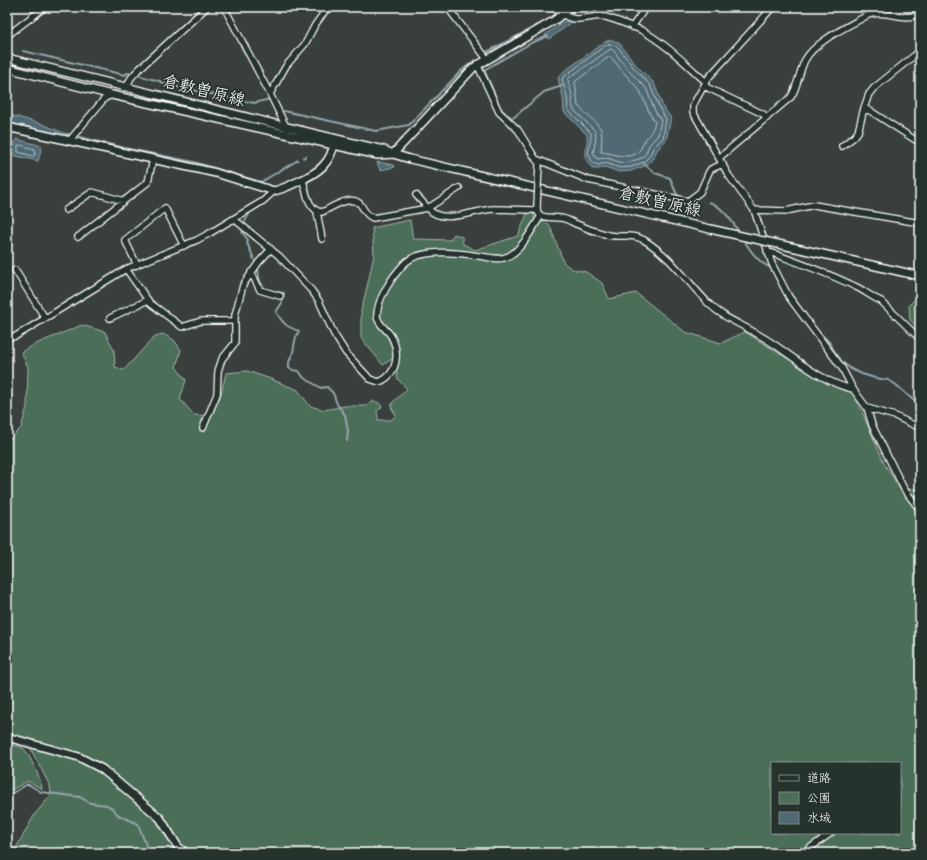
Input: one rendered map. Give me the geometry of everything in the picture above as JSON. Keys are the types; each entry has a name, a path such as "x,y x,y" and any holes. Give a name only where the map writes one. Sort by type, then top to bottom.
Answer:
{"street":[{"path":"7,33 8,35 45,7"},
{"path":"126,86 137,71 207,7"},
{"path":"224,7 270,94 289,135"},
{"path":"270,94 286,66 305,44 328,7"},
{"path":"554,7 563,14 577,19 602,16 641,31 663,44 705,84 763,114 767,118"},
{"path":"393,154 477,64 534,33 571,7"},
{"path":"632,27 646,7"},
{"path":"773,7 709,77 693,105 693,112 729,176 754,210 767,251 789,297 842,368 853,389 867,408 872,425 904,489 920,510"},
{"path":"451,12 487,59"},
{"path":"719,158 791,97 804,62 813,49 821,43 868,15 876,12 905,17 920,14"},
{"path":"842,146 858,132 869,94 874,88 920,51"},
{"name":"倉敷曽原線","path":"7,58 126,86 286,127 378,155 393,154 710,229 920,276"},
{"path":"477,64 499,112 518,130 539,165 537,208 542,216 560,218 610,236 633,235 642,239 673,263 708,303 722,316 760,335 796,360 829,380 843,387 853,389"},
{"name":"倉敷曽原線","path":"7,68 112,95 289,135 335,142"},
{"path":"71,138 105,98 112,95"},
{"path":"864,108 920,143"},
{"path":"7,127 71,138 216,173 274,191 282,190 314,174 326,163 331,155 335,142"},
{"path":"78,237 148,182 153,159"},
{"path":"536,159 588,180 688,200 700,192 709,172 723,164"},
{"path":"303,180 309,202 312,208 317,212 322,239"},
{"path":"317,212 322,212 347,201 353,200 361,205 365,213 373,218 428,208 459,188"},
{"path":"7,338 16,336 126,269 197,240 263,201 274,191"},
{"path":"66,210 92,192 124,201"},
{"path":"416,195 431,212 444,217 458,216 492,209 537,208"},
{"path":"754,210 786,211 814,206 920,223"},
{"path":"137,265 125,240 165,208 184,246"},
{"path":"234,219 271,249 312,291 319,301 334,334 346,353 370,379 379,382 385,380 393,372 396,363 395,346 391,335 379,322 377,317 378,310 391,279 406,261 420,255 442,253 460,253 503,258 517,250 542,216"},
{"path":"203,428 218,394 218,371 222,359 235,343 235,315 243,285 251,272 271,249"},
{"path":"767,251 829,274 856,286 881,301 920,339"},
{"path":"126,269 150,303 182,327 201,321 235,321"},
{"path":"15,270 45,318"},
{"path":"251,272 260,290 280,296"},
{"path":"110,318 148,300"},
{"path":"867,408 895,416 920,428"},
{"path":"7,737 79,757 102,769 160,818 178,847 186,853"},
{"path":"802,853 830,834"}],"green space":[{"path":"533,213 534,219 549,224 564,263 572,269 586,272 602,283 609,299 636,293 685,332 721,343 745,332 816,376 840,389 852,392 885,465 900,489 920,489 920,853 7,853 7,850 16,848 35,814 51,795 50,786 26,740 7,734 7,442 21,428 27,407 28,367 21,352 38,343 82,325 105,332 114,350 115,367 124,370 155,336 163,334 174,340 181,350 176,367 186,380 180,399 194,415 211,416 221,394 226,373 247,371 298,390 310,406 324,410 344,406 366,406 374,401 379,403 382,407 377,411 378,420 391,420 396,415 391,407 393,402 407,389 397,378 397,373 392,359 383,365 361,338 361,311 374,255 372,228 410,220 413,239 450,240 454,234 462,237 463,244 475,250 518,236 527,214"},
{"path":"917,297 920,297 920,331 910,320 909,305"},
{"path":"7,743 23,748 26,751 38,774 42,789 28,781 7,792"}],"water":[{"path":"565,21 571,23 549,39 546,37 545,35"},
{"path":"610,40 620,44 636,65 654,83 663,107 671,118 666,140 657,150 654,157 647,165 631,171 619,172 605,167 593,169 589,164 585,155 587,135 564,112 563,97 558,78 563,72"},
{"path":"7,114 42,124 69,135 66,136 7,122"},
{"path":"16,139 42,146 38,161 12,155"},
{"path":"377,162 394,165 395,167 380,170"}],"waterway":[{"path":"7,13 12,7"},
{"path":"131,73 202,7"},
{"path":"487,52 538,25"},
{"path":"548,36 531,43 484,70 501,109 513,118 544,92 562,86"},
{"path":"23,51 125,75 127,73 132,74"},
{"path":"284,111 376,131 409,125 462,70 475,60"},
{"path":"137,75 168,85 254,103 270,99"},
{"path":"67,134 129,149 194,162 261,182 298,160"},
{"path":"644,164 655,173 670,178 677,195 682,197"},
{"path":"709,202 723,211 740,234"},
{"path":"244,223 249,214"},
{"path":"242,232 248,240 247,243 254,259"},
{"path":"743,239 759,260 772,268"},
{"path":"258,269 261,283 267,290"},
{"path":"271,291 284,293 282,303 276,312 285,324 299,331 296,336 293,352 289,361 289,368 299,371 304,378 321,388 327,387 333,393 337,404 345,415 348,431 347,441"},
{"path":"790,293 802,310"},
{"path":"817,330 831,344 842,362 851,369 875,378 888,380 895,384 920,406"},
{"path":"7,796 28,784 41,792 80,797 90,803 107,805 118,815 138,824 149,853"}]}
